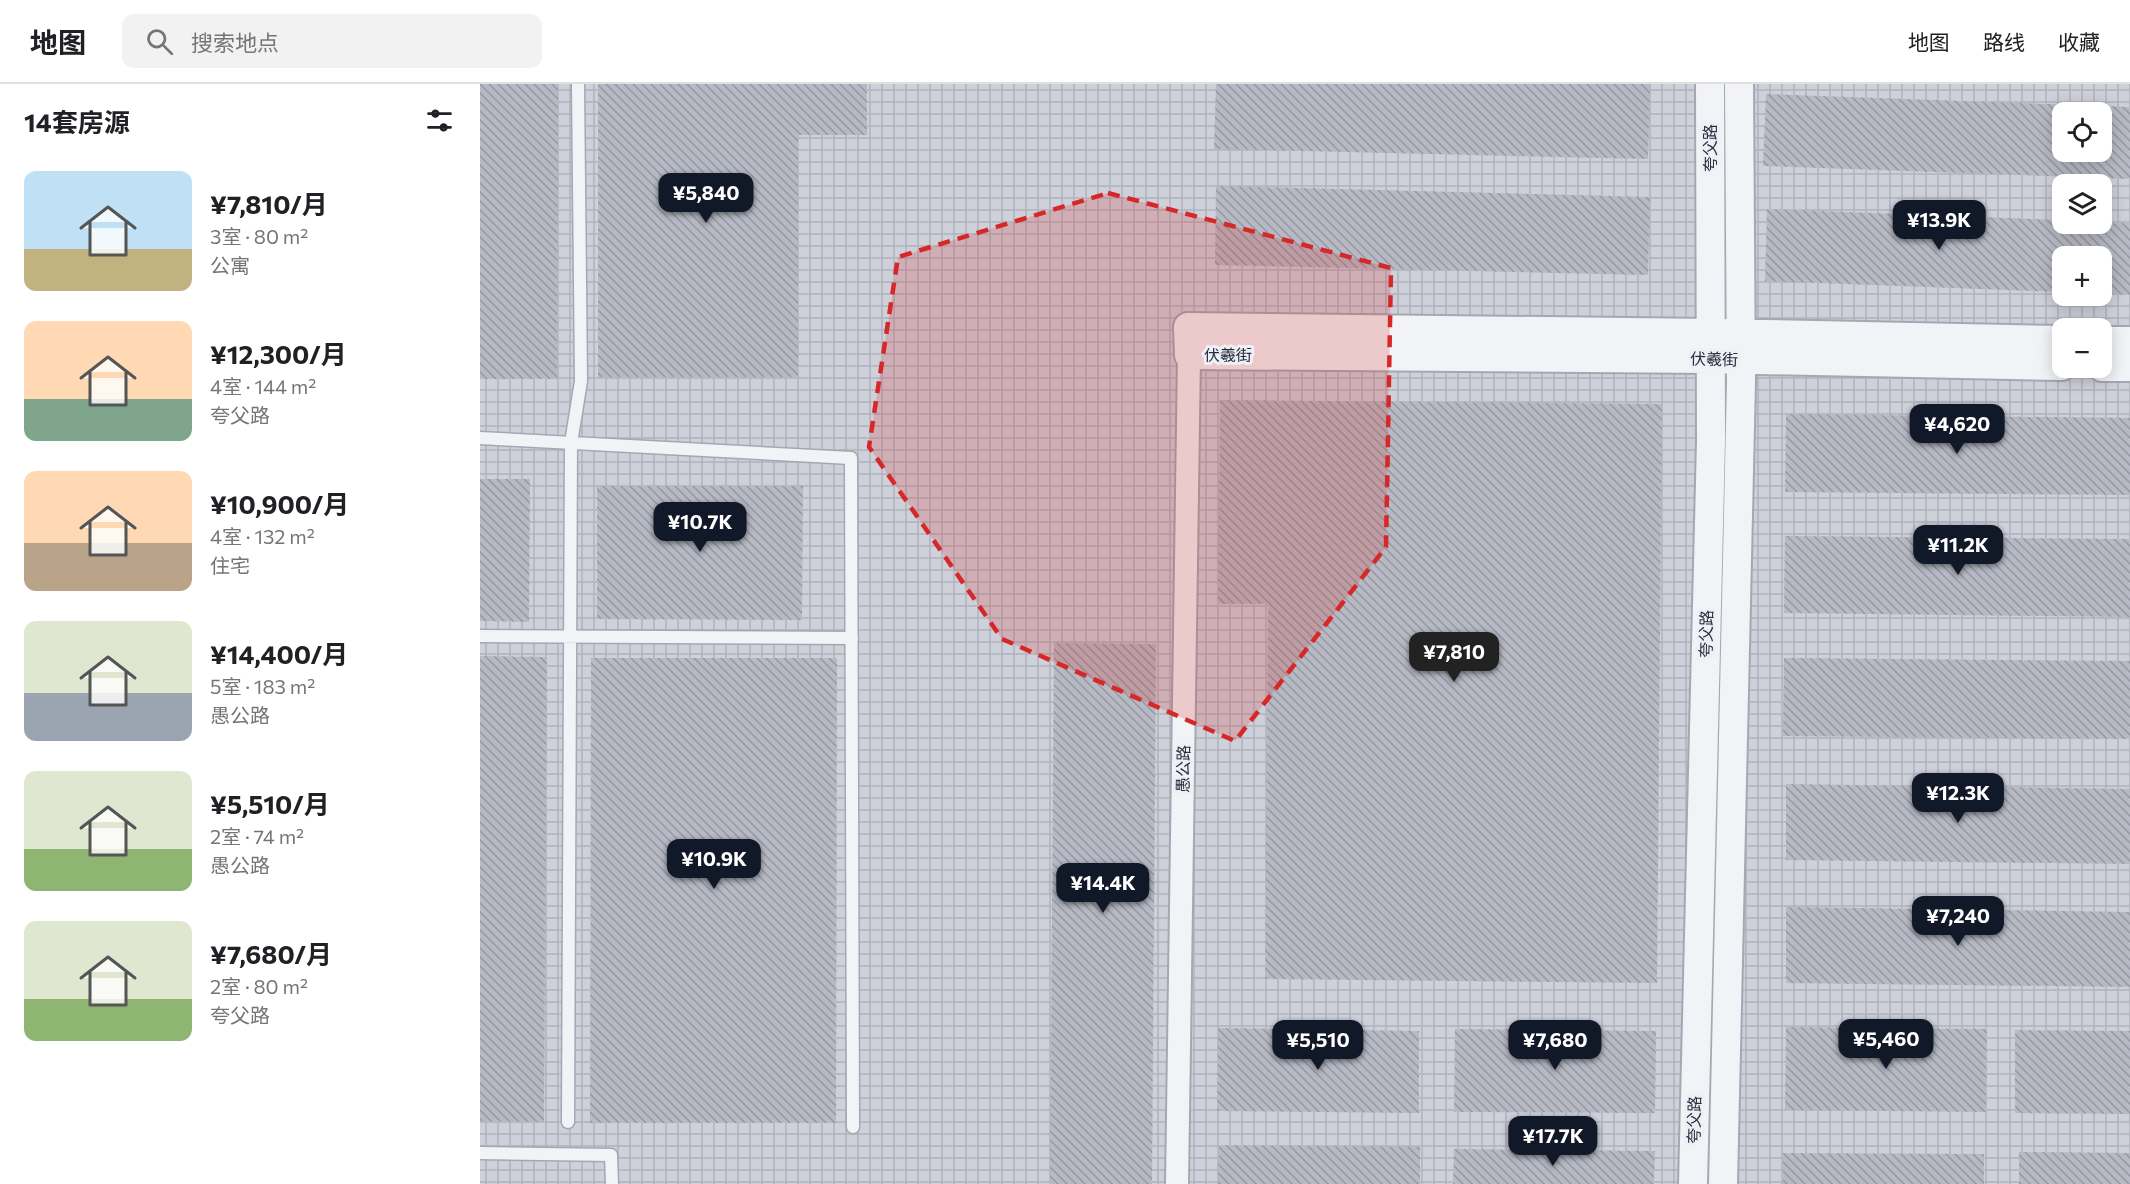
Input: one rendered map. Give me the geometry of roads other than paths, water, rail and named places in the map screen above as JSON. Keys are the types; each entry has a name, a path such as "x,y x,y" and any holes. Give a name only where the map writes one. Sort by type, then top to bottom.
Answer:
{"street":[{"name":"夸父路","path":"1693,1184 1711,440 1710,84"},
{"name":"夸父路","path":"1723,1184 1741,347 1739,84"},
{"name":"伏羲街","path":"1189,355 1188,327 1741,347 2052,365"},
{"name":"伏羲街","path":"1741,347 2052,340"},
{"path":"2112,341 2130,341"},
{"name":"愚公路","path":"1177,1184 1189,355"},
{"path":"2112,367 2130,368"}],"lane":[{"path":"568,1122 571,443 581,381 578,84"},
{"path":"480,438 851,459 853,1127"},
{"path":"480,636 852,638"},
{"path":"480,1153 611,1155 612,1184"}]}
